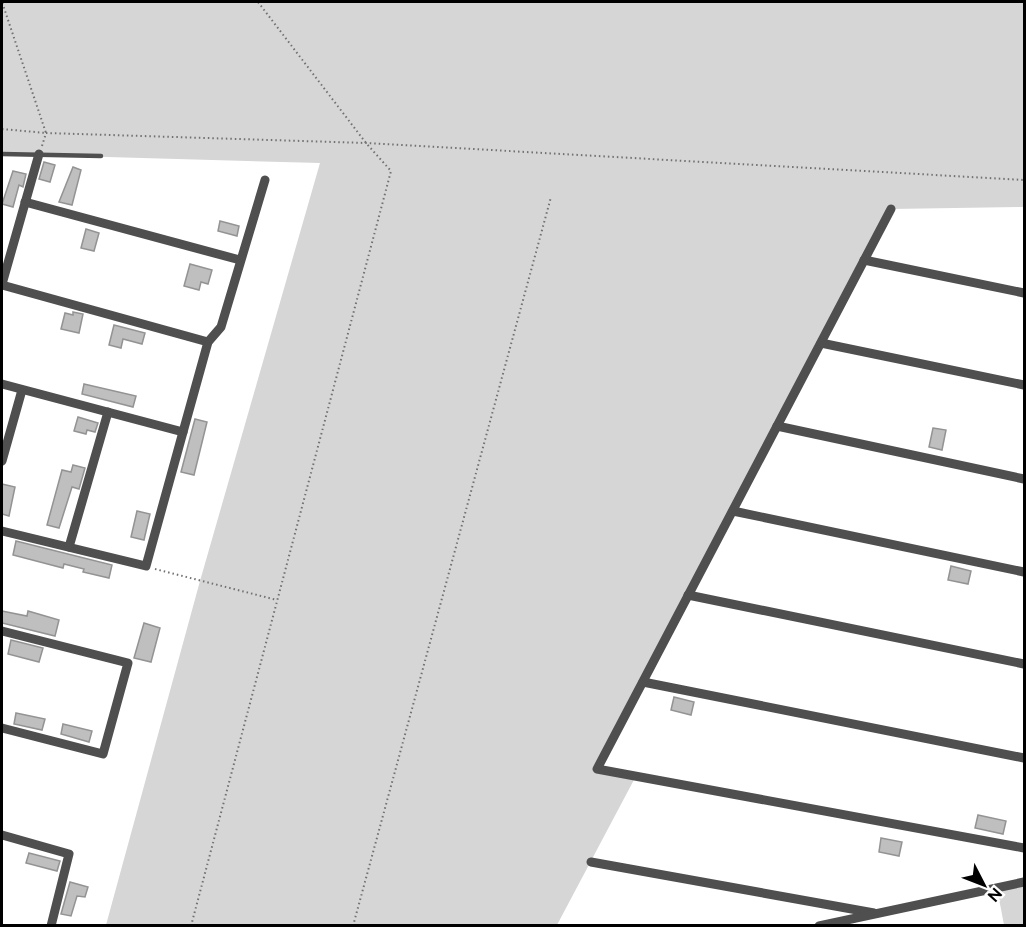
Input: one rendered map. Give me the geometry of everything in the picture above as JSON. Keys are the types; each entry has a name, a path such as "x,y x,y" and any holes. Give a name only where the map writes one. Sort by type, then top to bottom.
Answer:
{"street":[{"path":"39,154 2,285 208,342"},
{"path":"2,531 146,566 208,342 221,327 265,180"},
{"path":"25,202 240,260"},
{"path":"891,209 597,769 1024,848"},
{"path":"864,260 1024,293"},
{"path":"821,343 1024,385"},
{"path":"2,384 183,432"},
{"path":"2,461 22,390"},
{"path":"69,548 108,412"},
{"path":"777,426 1024,479"},
{"path":"733,511 1024,572"},
{"path":"688,595 1024,664"},
{"path":"2,631 128,663 103,754 2,728"},
{"path":"643,682 1024,758"},
{"path":"2,835 66,851 70,858 51,926"},
{"path":"591,862 874,913"},
{"path":"819,926 1024,882"}],"lane":[{"path":"2,154 101,156"}],"path":[{"path":"2,2 46,133 39,154"},
{"path":"191,926 391,171 366,143 258,2"},
{"path":"2,129 46,133 366,143 1024,180"},
{"path":"353,926 551,197"},
{"path":"146,566 277,600"}],"shaded area":[{"path":"2,2 1024,2 1024,207 891,209 597,768 636,776 557,925 106,925 200,581 320,163 2,154"},
{"path":"1024,882 1024,925 1004,925 997,888"}],"building":[{"path":"44,162 55,165 50,182 39,179"},
{"path":"73,167 81,170 72,205 59,202"},
{"path":"13,171 26,174 23,187 19,185 13,207 2,204"},
{"path":"220,221 239,226 237,236 218,231"},
{"path":"86,229 99,233 94,251 81,248"},
{"path":"190,264 212,270 208,284 201,282 199,290 184,286"},
{"path":"73,312 83,314 79,333 61,329 65,313 73,315"},
{"path":"114,325 145,333 142,344 123,339 121,348 109,345"},
{"path":"84,384 136,396 133,407 82,394"},
{"path":"78,417 98,423 95,432 87,430 86,434 74,431"},
{"path":"195,419 207,422 194,475 181,472"},
{"path":"933,428 946,430 942,450 929,447"},
{"path":"73,465 85,468 79,489 72,487 59,528 47,525 62,470 71,472"},
{"path":"2,484 15,487 9,516 2,514"},
{"path":"137,511 150,514 144,540 131,537"},
{"path":"16,541 112,565 109,578 83,572 84,569 64,564 63,568 13,555"},
{"path":"951,566 971,571 968,584 948,580"},
{"path":"2,611 27,616 28,611 59,620 55,636 2,623"},
{"path":"144,623 160,628 151,662 134,658"},
{"path":"11,640 43,648 39,662 8,654"},
{"path":"674,697 694,702 691,715 671,710"},
{"path":"16,713 45,719 42,730 14,724"},
{"path":"63,724 92,731 89,742 61,734"},
{"path":"978,815 1006,821 1003,834 975,828"},
{"path":"881,838 902,842 899,856 879,852"},
{"path":"29,853 60,861 57,871 26,863"},
{"path":"70,882 88,887 85,897 77,896 71,916 61,914"}]}
